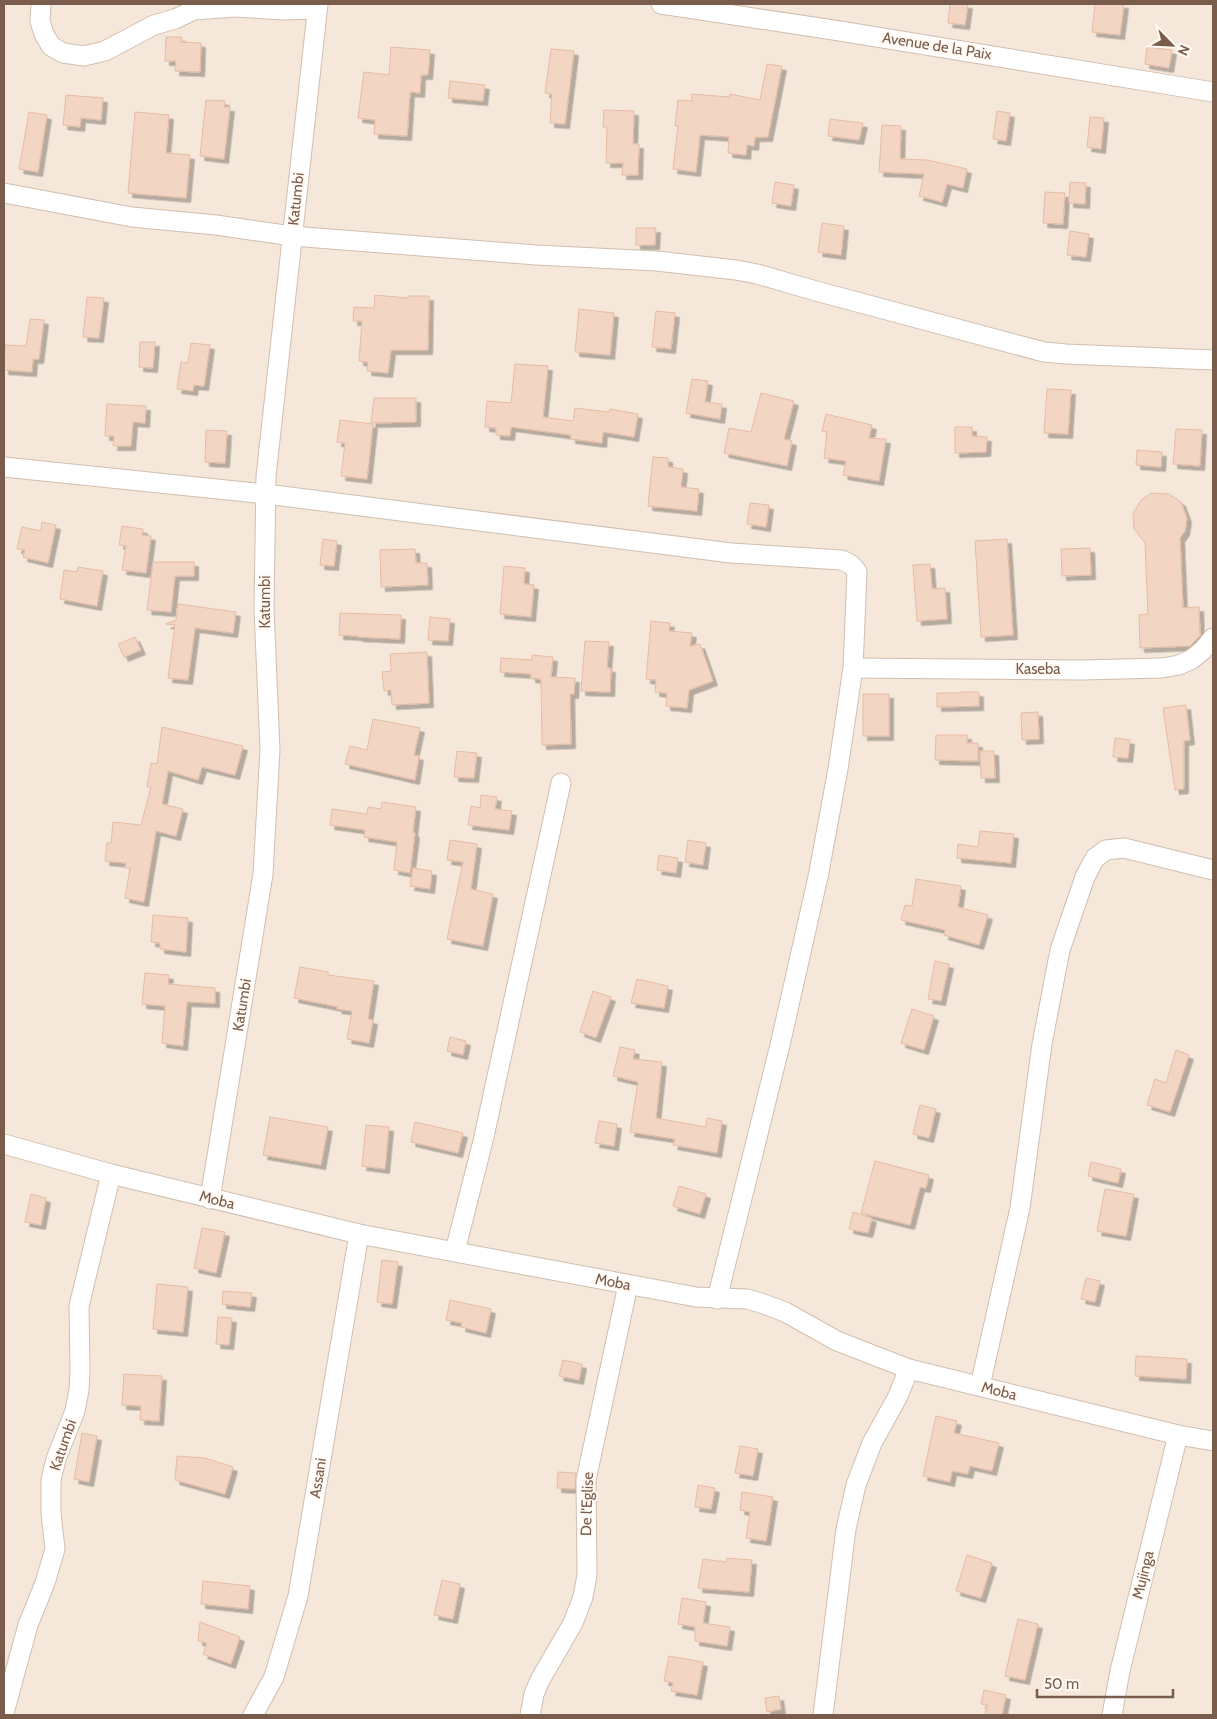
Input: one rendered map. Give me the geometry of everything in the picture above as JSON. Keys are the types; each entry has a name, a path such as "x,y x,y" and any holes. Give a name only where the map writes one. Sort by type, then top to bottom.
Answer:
{"street":[{"path":"41,4 40,21 44,34 52,46 63,53 84,56 106,51 154,25 175,19 194,10 235,7 283,10 317,6"},
{"name":"Avenue de la Paix","path":"661,4 1213,92"},
{"name":"Katumbi","path":"210,1199 263,874 270,750 264,609 266,476 317,6"},
{"path":"4,193 132,217 292,236 536,255 657,261 736,270 757,274 816,292 1044,352 1213,360"},
{"path":"4,467 266,494 731,553 841,560 854,566 857,572 853,668 838,769 818,876 780,1045 718,1299"},
{"name":"Kaseba","path":"853,668 1084,670 1162,668 1179,665 1192,659 1204,650 1213,638"},
{"path":"455,1251 483,1141 561,783"},
{"path":"980,1386 1020,1208 1042,1044 1060,950 1084,877 1095,858 1106,850 1124,848 1213,870"},
{"name":"Moba","path":"4,1144 111,1174 359,1234 696,1297 747,1299 785,1312 837,1341 909,1369 1178,1435 1213,1441"},
{"name":"Katumbi","path":"4,1713 28,1625 45,1584 55,1550 51,1480 56,1459 75,1411 80,1370 78,1306 111,1174"},
{"name":"Assani","path":"253,1715 274,1677 298,1596 359,1234"},
{"name":"De l'Eglise","path":"530,1715 534,1694 540,1680 573,1623 583,1597 587,1575 586,1480 628,1285"},
{"path":"823,1715 846,1529 856,1485 872,1442 896,1398 909,1369"},
{"name":"Mujinga","path":"1112,1715 1120,1670 1178,1435"}],"shaded area":[{"path":"4,4 1213,4 1213,1715 4,1715"}],"building":[{"path":"950,4 968,4 965,25 948,23"},
{"path":"1095,4 1124,4 1120,35 1092,32"},
{"path":"166,37 182,37 181,42 201,43 200,72 175,71 176,61 165,61"},
{"path":"391,47 430,50 428,75 421,75 420,93 410,92 407,136 374,134 375,120 358,118 364,72 389,75"},
{"path":"1147,47 1172,50 1169,68 1145,64"},
{"path":"551,49 574,51 565,124 550,123 552,94 545,93"},
{"path":"767,64 782,66 768,137 755,137 754,146 747,145 746,155 728,153 729,137 700,135 696,172 673,169 678,126 675,126 678,100 692,101 692,94 729,97 730,94 760,100"},
{"path":"450,81 485,85 483,101 448,98"},
{"path":"66,95 103,98 101,120 81,118 80,127 63,125"},
{"path":"206,100 225,101 224,107 230,107 224,159 200,156"},
{"path":"604,110 634,111 633,144 639,144 638,175 622,175 623,163 606,163 607,127 603,127"},
{"path":"997,111 1010,113 1006,141 993,139"},
{"path":"29,112 47,115 38,172 19,169"},
{"path":"135,112 169,115 166,153 190,155 186,198 128,193"},
{"path":"1090,117 1104,118 1101,149 1087,147"},
{"path":"830,119 863,123 859,140 828,136"},
{"path":"882,125 901,126 900,159 927,160 967,169 963,188 947,184 942,202 919,196 924,174 879,172"},
{"path":"775,182 794,185 791,206 772,203"},
{"path":"1070,182 1086,183 1085,204 1069,203"},
{"path":"1045,192 1065,193 1063,224 1043,223"},
{"path":"822,223 844,226 841,255 818,252"},
{"path":"636,228 656,228 655,245 636,245"},
{"path":"1070,231 1089,234 1086,257 1067,255"},
{"path":"375,295 408,298 408,296 429,296 428,350 391,350 388,373 367,371 368,362 359,361 362,321 353,321 354,307 374,308"},
{"path":"87,297 104,298 99,338 83,337"},
{"path":"579,309 614,313 610,355 575,352"},
{"path":"656,311 675,313 671,349 652,347"},
{"path":"30,319 44,320 39,359 33,359 32,372 4,370 5,345 26,346"},
{"path":"140,342 155,342 153,368 139,367"},
{"path":"191,343 210,345 204,386 194,385 193,391 177,389 181,362 188,363"},
{"path":"515,364 548,366 543,417 573,421 575,408 609,412 610,409 638,414 634,437 603,432 602,443 571,439 571,435 511,427 510,436 496,435 496,428 485,427 487,401 511,403"},
{"path":"692,379 708,381 705,402 722,404 720,419 686,413"},
{"path":"1047,389 1071,390 1068,434 1044,433"},
{"path":"761,393 794,401 784,439 792,441 787,466 724,453 729,428 751,432"},
{"path":"374,398 416,398 416,422 371,423"},
{"path":"107,404 146,406 145,423 133,422 131,446 113,446 114,436 105,436"},
{"path":"826,414 872,425 869,438 886,439 879,481 843,475 846,461 824,458 827,432 822,431"},
{"path":"340,420 373,424 367,479 341,476 345,443 337,442"},
{"path":"955,427 972,427 972,436 987,437 986,452 955,453"},
{"path":"1176,429 1202,430 1200,466 1173,464"},
{"path":"206,430 227,431 225,463 205,462"},
{"path":"1137,450 1162,452 1161,467 1136,465"},
{"path":"653,457 668,458 668,467 683,469 681,487 699,489 697,511 648,506"},
{"path":"1152,493 1169,494 1181,502 1187,518 1185,531 1180,538 1183,608 1199,607 1200,636 1190,646 1140,648 1139,615 1148,614 1145,543 1134,529 1133,513 1142,499"},
{"path":"750,503 769,505 766,527 747,524"},
{"path":"42,522 56,525 48,563 23,557 25,550 17,549 22,527 41,531"},
{"path":"122,526 143,529 142,535 151,536 146,573 122,570 126,546 119,545"},
{"path":"323,539 337,541 334,566 320,565"},
{"path":"1007,539 1013,635 981,637 975,541"},
{"path":"1090,548 1091,575 1062,576 1061,549"},
{"path":"415,549 416,563 427,563 428,585 381,587 380,550"},
{"path":"153,562 194,562 194,576 175,576 171,612 147,610"},
{"path":"930,564 932,589 945,588 947,619 917,621 913,565"},
{"path":"504,566 525,568 524,584 534,585 531,617 500,614"},
{"path":"78,567 103,571 97,606 60,599 64,570 77,572"},
{"path":"178,604 236,612 233,633 195,628 188,680 168,678 175,625 166,624 176,620"},
{"path":"340,613 401,615 400,639 339,635"},
{"path":"430,617 450,619 448,641 428,640"},
{"path":"651,621 670,623 669,631 692,633 690,646 700,644 713,681 689,690 687,708 666,706 667,693 655,692 656,680 646,679"},
{"path":"135,637 141,650 124,657 118,644"},
{"path":"585,641 609,642 607,668 611,668 610,692 581,691"},
{"path":"427,652 429,703 392,705 391,690 384,691 382,672 391,671 390,654"},
{"path":"532,655 553,657 551,677 575,678 574,694 570,694 571,744 542,745 541,679 531,678 531,674 500,672 501,658 532,660"},
{"path":"937,693 979,693 979,706 937,707"},
{"path":"863,694 889,694 889,736 863,736"},
{"path":"1186,705 1190,740 1184,741 1184,789 1175,790 1163,708"},
{"path":"1038,712 1039,739 1022,740 1021,713"},
{"path":"373,719 420,728 414,755 419,756 415,780 345,764 350,746 367,750"},
{"path":"162,727 243,746 235,775 202,767 198,780 168,771 162,804 183,809 176,836 156,831 144,902 125,898 130,868 125,868 126,863 105,861 107,843 111,843 113,822 141,825 151,787 147,787 151,763 157,764"},
{"path":"936,735 967,735 967,743 978,743 978,761 935,760"},
{"path":"1115,738 1130,740 1128,758 1113,757"},
{"path":"457,751 477,753 474,778 454,777"},
{"path":"980,751 994,751 995,778 981,778"},
{"path":"481,795 497,797 495,809 512,811 509,830 468,825 471,806 480,808"},
{"path":"382,802 416,807 410,873 394,870 397,842 364,837 365,830 330,825 332,809 367,814 368,807 381,809"},
{"path":"980,831 1014,834 1011,863 957,858 958,844 978,847"},
{"path":"450,840 477,844 471,889 493,894 483,946 447,939 463,862 447,860"},
{"path":"688,840 706,843 703,865 685,862"},
{"path":"659,855 678,858 676,873 657,870"},
{"path":"413,868 432,871 430,889 410,886"},
{"path":"916,879 961,886 958,907 988,915 979,945 944,935 945,930 901,920 905,905 912,906"},
{"path":"153,915 188,918 186,952 160,949 160,943 151,942"},
{"path":"935,961 949,964 941,1001 928,999"},
{"path":"300,967 328,972 328,975 374,981 368,1019 373,1020 369,1043 347,1039 352,1011 294,998"},
{"path":"145,973 169,975 168,984 215,988 215,1003 187,1002 183,1046 162,1043 165,1006 142,1004"},
{"path":"637,979 668,986 664,1008 631,1003"},
{"path":"593,991 611,997 596,1038 580,1032"},
{"path":"912,1009 934,1016 924,1050 901,1043"},
{"path":"450,1037 466,1041 463,1055 447,1051"},
{"path":"620,1047 635,1050 633,1059 662,1062 656,1118 706,1127 707,1118 722,1121 717,1153 673,1145 675,1139 630,1132 638,1082 613,1076"},
{"path":"1176,1050 1189,1055 1170,1112 1147,1105 1155,1079 1166,1083"},
{"path":"920,1105 936,1109 929,1138 913,1134"},
{"path":"270,1117 328,1127 321,1165 263,1155"},
{"path":"599,1121 617,1124 614,1146 595,1143"},
{"path":"415,1122 463,1133 458,1153 411,1142"},
{"path":"366,1125 389,1127 385,1169 362,1166"},
{"path":"875,1161 929,1175 926,1188 920,1187 910,1225 861,1213"},
{"path":"1091,1162 1121,1169 1118,1183 1088,1176"},
{"path":"679,1186 706,1194 700,1214 673,1206"},
{"path":"1105,1189 1134,1194 1126,1236 1097,1231"},
{"path":"31,1194 46,1198 41,1225 25,1222"},
{"path":"853,1212 872,1218 868,1233 849,1229"},
{"path":"202,1228 225,1232 216,1273 194,1268"},
{"path":"382,1260 398,1262 392,1304 377,1302"},
{"path":"1086,1278 1100,1281 1095,1302 1081,1299"},
{"path":"157,1284 188,1287 183,1332 153,1329"},
{"path":"223,1291 252,1293 250,1307 222,1304"},
{"path":"450,1300 491,1309 486,1333 461,1327 462,1323 446,1320"},
{"path":"218,1317 232,1318 229,1345 216,1344"},
{"path":"1136,1356 1187,1359 1186,1379 1135,1376"},
{"path":"563,1360 582,1364 579,1380 559,1376"},
{"path":"124,1374 162,1376 159,1421 140,1420 141,1406 122,1405"},
{"path":"936,1416 957,1421 954,1433 999,1443 992,1471 970,1466 968,1474 952,1471 950,1482 923,1476"},
{"path":"82,1433 97,1436 89,1482 74,1479"},
{"path":"740,1446 758,1449 753,1476 735,1473"},
{"path":"177,1456 205,1458 233,1467 225,1494 175,1480"},
{"path":"558,1472 576,1473 575,1489 557,1488"},
{"path":"698,1485 715,1488 711,1509 695,1507"},
{"path":"742,1492 773,1497 766,1541 746,1538 750,1512 740,1510"},
{"path":"967,1555 992,1563 981,1598 956,1591"},
{"path":"727,1558 752,1560 749,1592 698,1588 703,1559 726,1562"},
{"path":"442,1580 460,1584 453,1619 434,1615"},
{"path":"203,1581 250,1586 248,1609 201,1604"},
{"path":"682,1598 706,1602 703,1623 730,1627 727,1646 695,1641 695,1627 678,1624"},
{"path":"1018,1619 1038,1624 1025,1680 1005,1676"},
{"path":"200,1622 240,1637 231,1664 203,1654 207,1643 198,1641"},
{"path":"669,1656 703,1662 697,1695 671,1691 673,1683 664,1681"},
{"path":"984,1690 1006,1695 1002,1715 985,1715 987,1705 981,1704"},
{"path":"779,1696 781,1709 767,1712 765,1698"}]}
